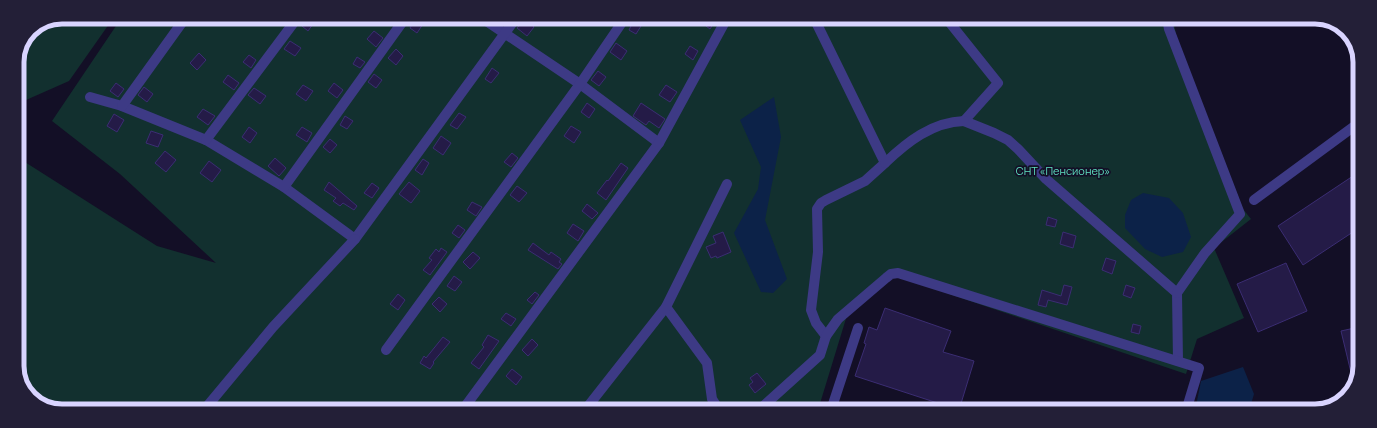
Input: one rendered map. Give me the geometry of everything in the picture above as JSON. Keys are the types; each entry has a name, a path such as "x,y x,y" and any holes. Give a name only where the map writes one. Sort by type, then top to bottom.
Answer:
{"street":[{"path":"122,106 181,24"},
{"path":"206,140 293,24"},
{"path":"284,187 401,24"},
{"path":"491,24 580,84 659,143"},
{"path":"209,404 273,327 355,239 512,24"},
{"path":"386,350 580,84 621,24"},
{"path":"467,404 659,143 724,24"},
{"path":"817,24 885,163"},
{"path":"951,24 998,83 964,121"},
{"path":"1168,24 1240,214 1205,253 1177,293 1178,361"},
{"path":"90,97 122,106 206,140 284,187 355,239"},
{"path":"826,336 816,323 811,310 818,252 817,209 821,203 826,200 865,181 909,142 923,133 939,126 954,122 964,121 1008,140 1046,179 1177,293"},
{"path":"1254,200 1353,127"},
{"path":"590,404 666,307 727,184"},
{"path":"766,404 820,355 826,336 844,313 891,274 898,273 1199,368 1188,404"},
{"path":"666,307 707,363 712,400 714,404"},
{"path":"833,404 858,328"}],"green space":[{"path":"109,24 69,81 24,101 24,62 27,47 30,41 41,30 55,25"},
{"name":"СНТ «Пенсионер»","path":"117,24 1174,24 1177,39 1243,209 1251,219 1214,248 1244,318 1197,339 1186,374 896,276 848,312 820,404 57,404 47,401 37,395 30,387 25,376 24,161 157,246 216,263 120,174 52,121"}],"water":[{"path":"774,97 781,137 765,220 787,279 773,293 761,292 734,233 758,189 761,167 740,120"},
{"path":"1143,193 1169,198 1183,213 1191,237 1183,252 1162,257 1145,249 1125,228 1125,215 1131,200"},
{"path":"1243,367 1254,394 1251,404 1196,404 1201,381"}],"building":[{"path":"304,24 313,24 308,31 302,26"},
{"path":"412,24 423,24 417,33 410,28"},
{"path":"521,24 531,24 534,27 527,36 517,28"},
{"path":"632,24 641,26 636,34 629,30"},
{"path":"703,24 713,24 710,29"},
{"path":"374,31 383,38 376,47 367,39"},
{"path":"290,41 301,48 295,56 284,49"},
{"path":"616,43 627,51 621,60 610,52"},
{"path":"690,46 698,51 693,60 685,54"},
{"path":"396,49 403,56 396,65 388,58"},
{"path":"199,53 206,60 197,70 190,63"},
{"path":"249,55 256,60 251,68 243,62"},
{"path":"357,57 365,62 360,68 353,64"},
{"path":"492,68 499,73 491,83 485,79"},
{"path":"598,71 606,77 599,86 591,80"},
{"path":"374,74 382,80 376,88 368,82"},
{"path":"228,75 239,83 234,90 223,82"},
{"path":"116,83 124,89 118,97 110,91"},
{"path":"334,83 343,90 337,98 328,91"},
{"path":"303,85 313,91 306,101 296,94"},
{"path":"666,85 677,92 670,102 659,95"},
{"path":"144,87 153,94 147,102 138,95"},
{"path":"254,88 266,96 260,104 248,95"},
{"path":"587,103 595,109 589,118 581,112"},
{"path":"641,103 665,119 659,128 649,121 646,125 633,116"},
{"path":"203,109 215,116 208,125 197,117"},
{"path":"459,113 466,117 457,129 450,125"},
{"path":"114,114 124,120 117,132 107,126"},
{"path":"345,116 353,121 347,129 340,125"},
{"path":"571,126 581,132 574,143 564,136"},
{"path":"249,127 257,133 250,143 242,137"},
{"path":"302,127 312,133 307,142 296,135"},
{"path":"151,131 163,135 158,147 146,143"},
{"path":"441,136 451,143 443,155 433,148"},
{"path":"330,139 337,145 330,153 323,147"},
{"path":"165,151 176,160 166,172 155,163"},
{"path":"512,153 518,158 511,167 504,162"},
{"path":"275,158 286,168 279,176 268,166"},
{"path":"423,159 429,163 422,175 415,170"},
{"path":"209,161 221,170 212,182 200,173"},
{"path":"621,163 628,168 606,200 597,193"},
{"path":"1353,176 1353,232 1303,265 1278,226"},
{"path":"329,182 357,206 354,210 343,203 340,206 333,201 336,198 324,190"},
{"path":"409,182 420,191 411,203 399,194"},
{"path":"372,183 379,188 372,198 364,193"},
{"path":"517,186 527,193 519,202 510,195"},
{"path":"472,202 482,207 476,216 467,210"},
{"path":"587,204 598,213 592,219 582,211"},
{"path":"1048,217 1057,220 1055,227 1046,225"},
{"path":"573,224 584,231 578,241 567,233"},
{"path":"458,225 465,230 459,238 452,233"},
{"path":"723,232 731,252 717,258 716,256 711,258 706,247 716,243 713,236"},
{"path":"1063,232 1076,236 1073,248 1060,244"},
{"path":"533,243 549,255 551,252 561,259 559,262 562,264 558,269 528,250"},
{"path":"441,248 447,252 430,275 423,270 432,260 429,258 436,249 439,252"},
{"path":"473,252 480,258 470,269 463,262"},
{"path":"1106,258 1116,261 1112,274 1102,270"},
{"path":"1286,263 1307,311 1258,332 1237,284"},
{"path":"454,276 462,282 455,291 447,286"},
{"path":"1064,285 1072,287 1067,305 1048,300 1046,307 1038,305 1042,290 1061,296"},
{"path":"1126,285 1135,288 1131,298 1123,295"},
{"path":"535,292 539,295 532,304 527,300"},
{"path":"398,294 405,300 398,310 390,304"},
{"path":"439,297 447,304 440,312 432,304"},
{"path":"885,308 951,331 943,352 974,361 961,404 941,404 855,376 866,344 864,343 869,327 877,330"},
{"path":"506,313 516,319 511,326 501,319"},
{"path":"1133,324 1141,326 1139,334 1131,332"},
{"path":"1353,328 1352,376 1341,331"},
{"path":"488,335 499,341 479,369 471,363 484,347 482,345"},
{"path":"443,337 450,342 433,362 434,363 430,369 420,363 424,356 426,358"},
{"path":"532,339 538,345 528,356 522,350"},
{"path":"512,369 522,377 516,385 506,376"},
{"path":"757,373 766,384 755,393 749,385 753,382 750,378"}]}
